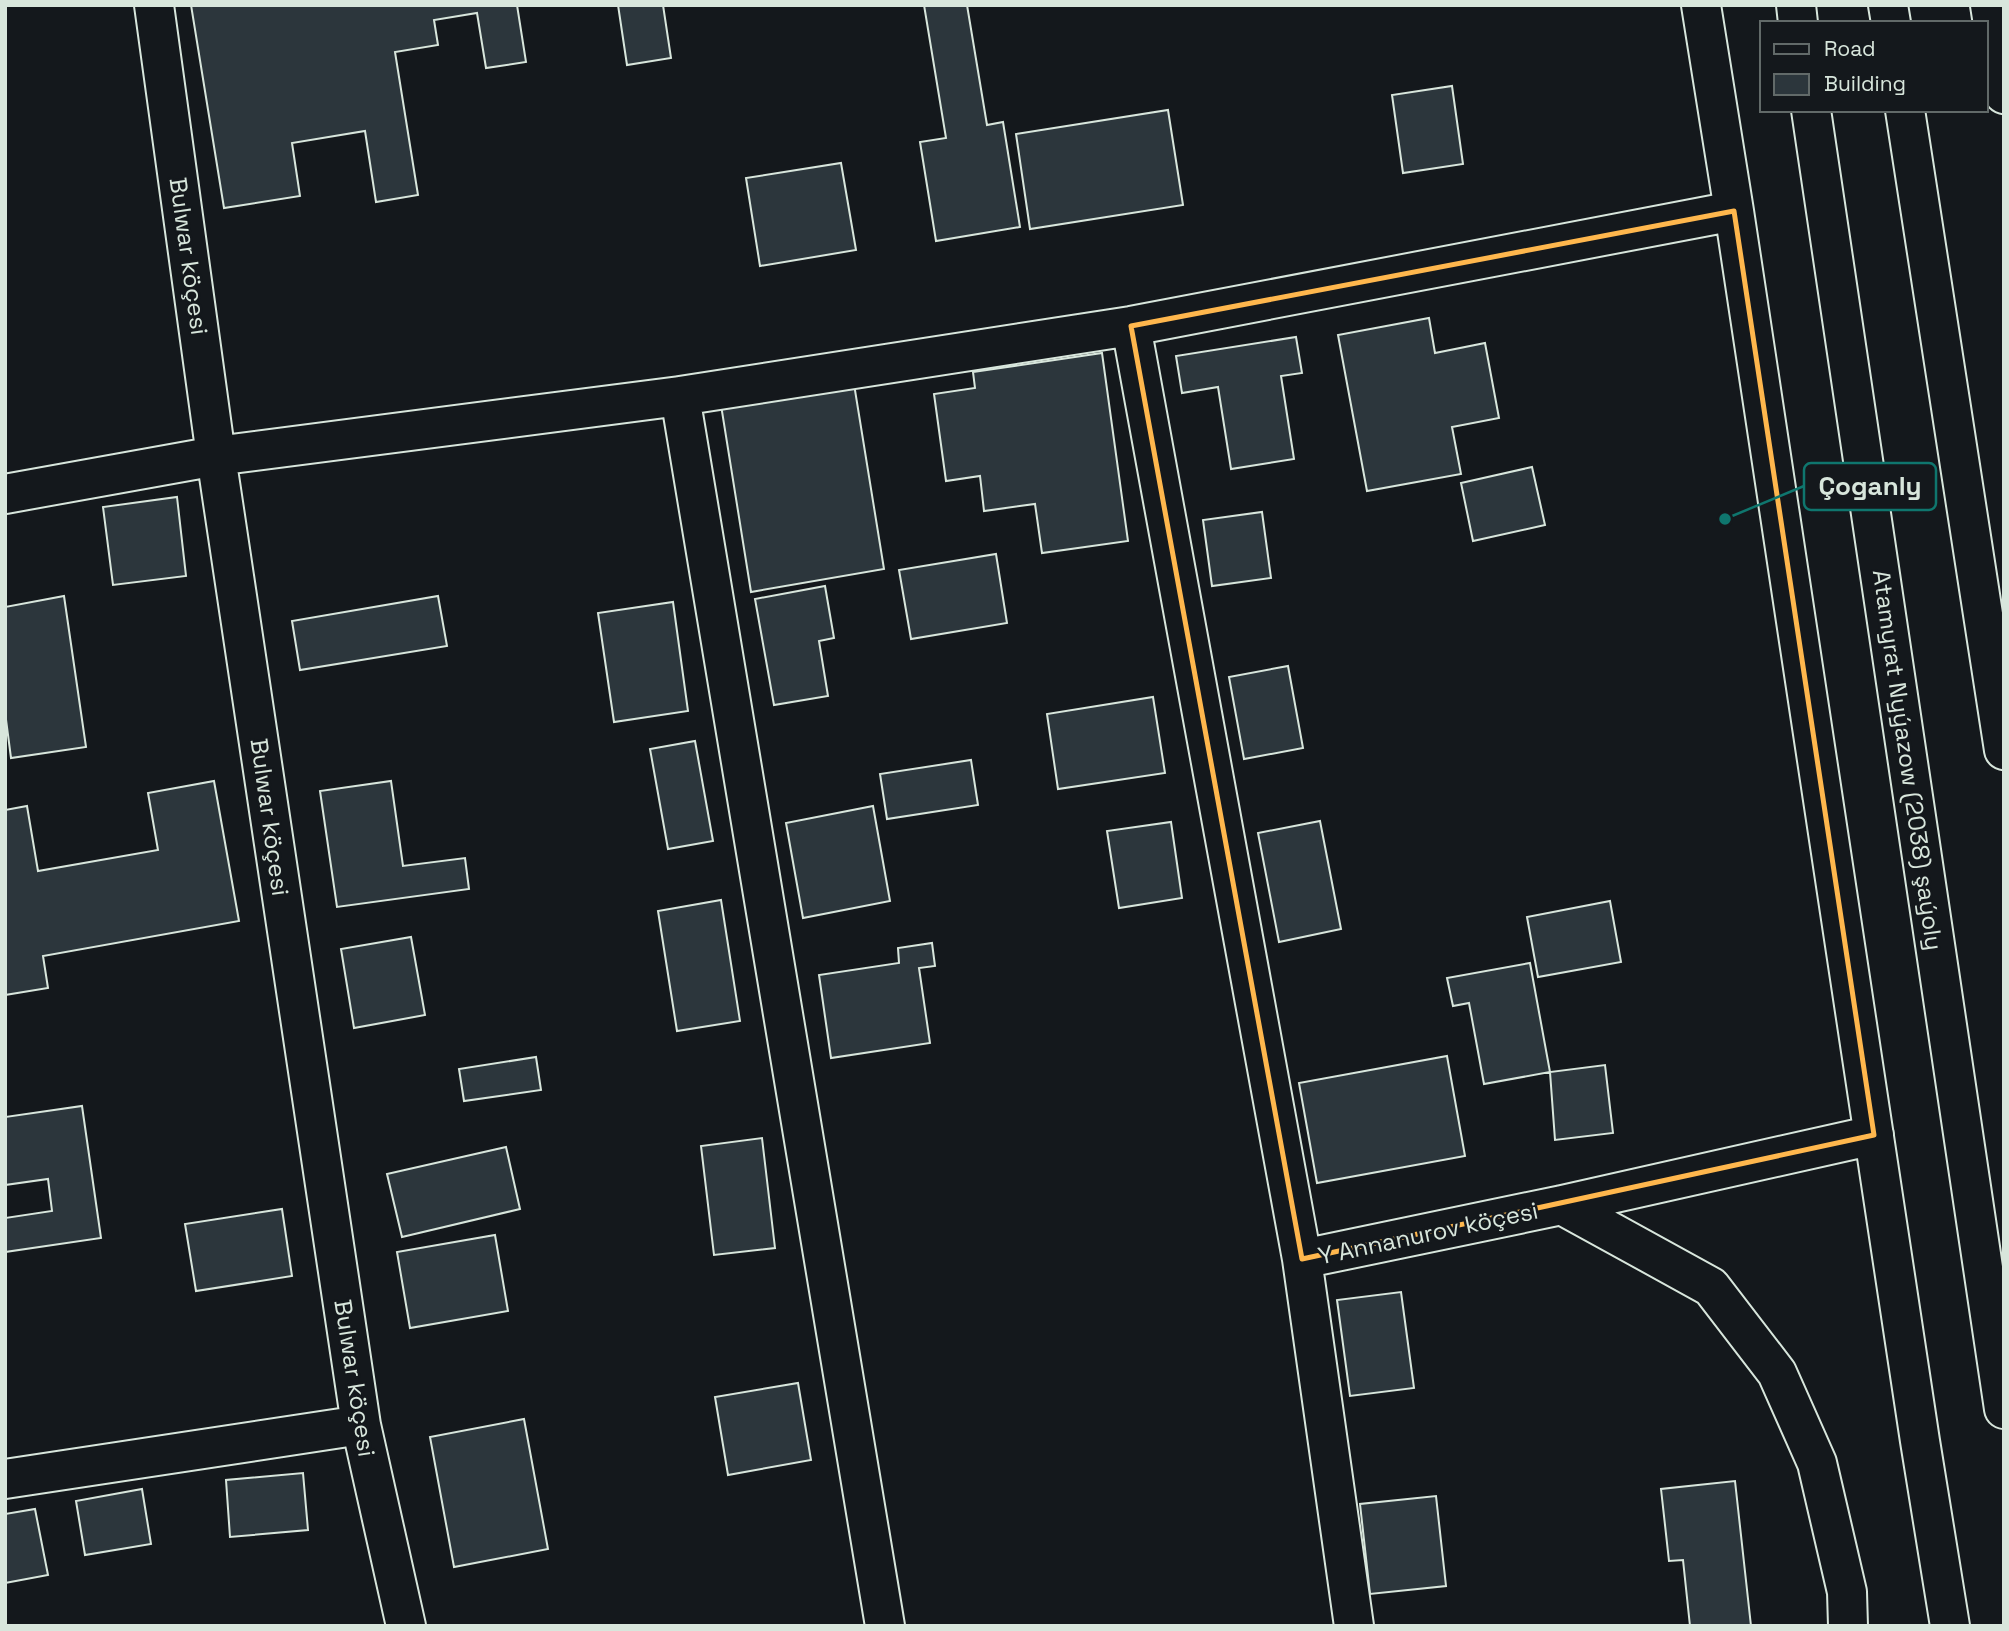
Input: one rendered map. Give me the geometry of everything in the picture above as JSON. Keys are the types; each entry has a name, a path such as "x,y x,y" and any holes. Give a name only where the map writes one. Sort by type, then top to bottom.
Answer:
{"street":[{"name":"Bulwar köçesi","path":"154,5 216,456 361,1425 406,1626"},
{"path":"1701,5 1950,1626"},
{"path":"1990,5 2004,94"},
{"name":"Atamyrat Nyýazow (2038) şaýoly","path":"1811,112 2004,1409"},
{"path":"1905,112 2004,750"},
{"path":"5,494 216,456 680,396 1131,326 1734,211"},
{"path":"1131,326 1302,1259"},
{"path":"680,396 885,1626"},
{"name":"Y Annanurov köçesi","path":"1354,1626 1302,1259 1562,1205 1874,1135"},
{"path":"1562,1205 1711,1287 1777,1373 1817,1463 1847,1592 1848,1626"},
{"path":"5,1479 361,1425"}],"highlighted area":[{"path":"1734,211 1874,1135 1302,1259 1131,326"}],"building":[{"path":"191,5 517,5 526,62 486,68 477,13 434,20 438,45 395,52 418,195 376,202 365,131 292,143 300,196 224,208"},
{"path":"618,5 663,5 671,58 627,65"},
{"path":"924,5 967,5 987,125 1003,122 1020,227 936,241 920,142 946,138"},
{"path":"1452,86 1463,164 1403,173 1392,95"},
{"path":"1168,110 1183,205 1030,229 1016,134"},
{"path":"841,163 856,250 760,266 746,178"},
{"path":"1429,318 1435,353 1485,343 1499,418 1452,427 1461,474 1367,491 1338,335"},
{"path":"1296,337 1302,373 1281,376 1294,459 1231,469 1218,387 1182,393 1176,356"},
{"path":"1102,353 1128,541 1042,553 1035,504 984,511 980,476 946,481 934,394 975,388 973,372"},
{"path":"854,384 884,569 751,592 721,405"},
{"path":"1532,467 1545,525 1473,541 1461,483"},
{"path":"177,497 186,576 113,585 103,507"},
{"path":"1262,512 1271,578 1212,586 1203,520"},
{"path":"996,554 1007,623 911,639 899,570"},
{"path":"825,586 834,638 819,641 828,696 774,705 755,599"},
{"path":"64,596 86,747 11,758 5,712 5,607"},
{"path":"438,596 447,646 300,670 292,621"},
{"path":"673,602 688,711 614,722 598,613"},
{"path":"1288,666 1303,748 1244,759 1229,677"},
{"path":"1153,697 1165,773 1058,789 1047,714"},
{"path":"695,741 713,841 668,849 650,749"},
{"path":"971,760 978,805 887,819 880,774"},
{"path":"214,781 239,921 43,956 48,988 5,995 5,810 27,806 38,871 158,850 148,793"},
{"path":"391,781 403,866 465,858 469,889 337,907 320,791"},
{"path":"873,806 890,901 803,918 786,823"},
{"path":"1320,821 1341,929 1279,942 1258,833"},
{"path":"1171,822 1182,898 1119,908 1107,831"},
{"path":"721,900 740,1021 677,1031 658,911"},
{"path":"1610,901 1621,962 1538,977 1527,917"},
{"path":"411,937 425,1015 354,1028 341,949"},
{"path":"932,943 935,966 919,968 930,1043 831,1058 819,975 899,963 898,948"},
{"path":"1530,963 1550,1072 1484,1084 1469,1003 1453,1006 1447,978"},
{"path":"1447,1056 1465,1156 1317,1183 1299,1083"},
{"path":"536,1057 541,1090 464,1101 459,1069"},
{"path":"1605,1065 1613,1133 1555,1140 1550,1072"},
{"path":"82,1106 101,1238 5,1252 5,1218 52,1211 48,1179 5,1185 5,1117"},
{"path":"762,1138 775,1248 714,1255 701,1146"},
{"path":"506,1147 520,1209 402,1237 387,1174"},
{"path":"282,1209 292,1276 196,1291 185,1224"},
{"path":"495,1235 508,1311 410,1328 397,1252"},
{"path":"1401,1292 1414,1388 1350,1396 1337,1300"},
{"path":"798,1383 811,1460 728,1475 715,1397"},
{"path":"524,1419 548,1549 454,1567 430,1437"},
{"path":"303,1473 308,1530 230,1537 226,1480"},
{"path":"1735,1481 1751,1626 1690,1626 1683,1560 1669,1561 1661,1489"},
{"path":"142,1489 151,1544 85,1555 76,1501"},
{"path":"1436,1496 1446,1586 1370,1594 1360,1504"},
{"path":"35,1509 48,1575 5,1583 5,1514"}],"place":[{"name":"Çoganly","path":"1725,519"}]}
